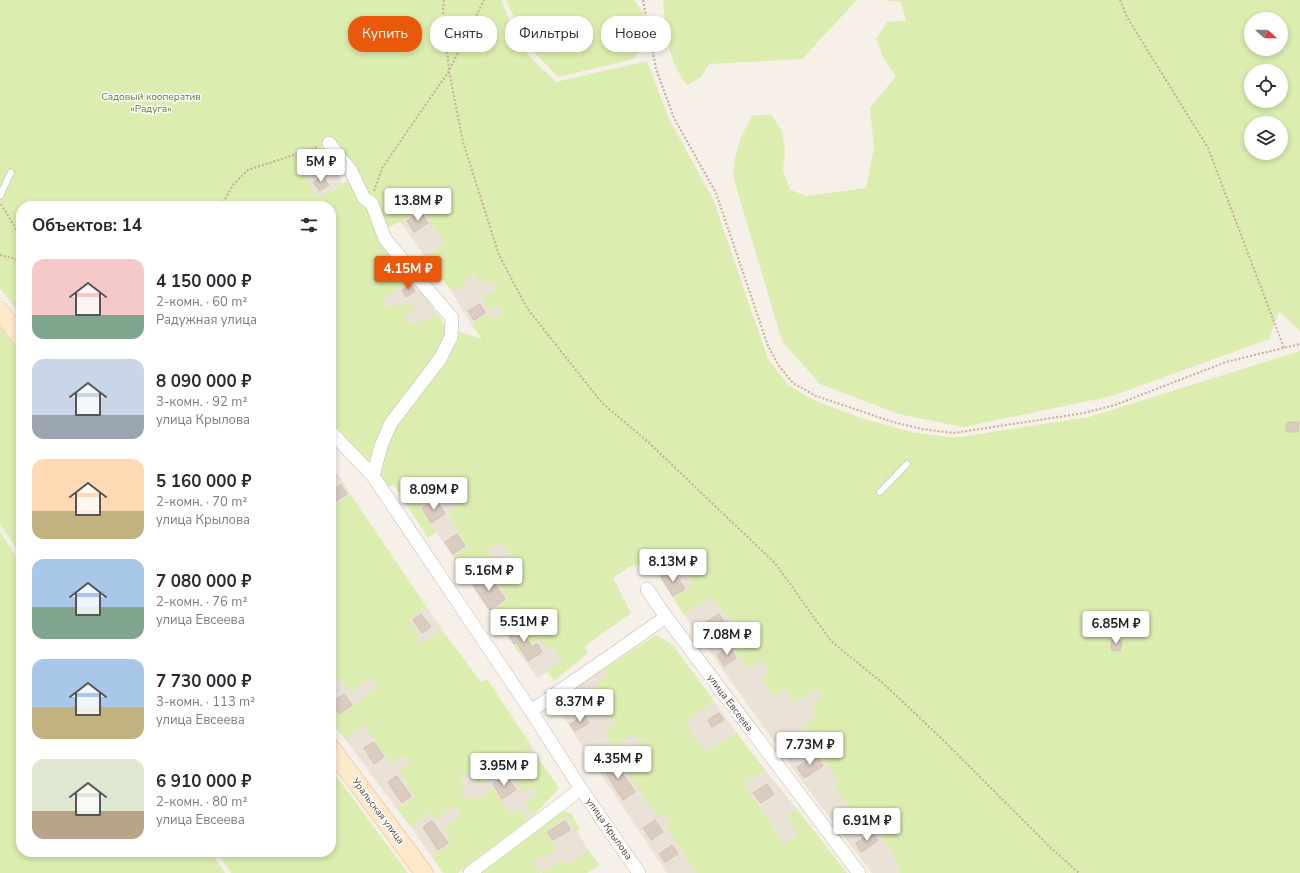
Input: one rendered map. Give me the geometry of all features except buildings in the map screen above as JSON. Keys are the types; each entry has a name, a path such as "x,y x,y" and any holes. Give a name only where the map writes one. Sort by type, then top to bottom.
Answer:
{"main road":[{"path":"0,311 16,332"},
{"name":"Уральская улица","path":"336,755 424,873"}],"street":[{"path":"329,143 351,170 364,198 372,204 385,239 452,318 451,337 440,359 391,423 380,446 373,476"},
{"name":"улица Крылова","path":"336,437 373,476 531,711 581,789 639,873"},
{"name":"улица Евсеева","path":"647,589 666,617 859,873"},
{"path":"531,711 666,617"},
{"path":"470,873 581,789"}],"lane":[{"path":"0,196 11,172"},
{"path":"880,492 908,464"}],"path":[{"path":"444,0 444,16"},
{"path":"476,16 484,0"},
{"path":"643,0 656,69 674,118 716,193 768,346 779,366 793,383 816,396 894,422 922,429 954,433 1084,413 1115,405 1226,362 1300,344"},
{"path":"1120,0 1128,18 1208,148 1284,348"},
{"path":"448,52 463,142 499,254 527,308 602,403 647,442 775,563 831,641 885,685 944,741 1051,848 1079,873"},
{"path":"372,204 374,190 382,168 450,71 459,52"},
{"path":"224,201 233,185 248,170 329,143"},
{"path":"0,202 16,229"},
{"path":"0,255 16,260"}],"shaded area":[{"path":"321,148 342,183 318,199 295,159"},
{"path":"421,206 445,244 425,257 401,222"},
{"path":"476,275 496,281 499,288 482,297 499,306 503,313 491,320 487,314 471,324 452,292 465,285 462,281"},
{"path":"413,279 438,315 410,325 405,316 388,307 383,299"},
{"path":"337,473 351,495 336,504"},
{"path":"460,495 463,500 448,513 467,547 453,557 419,507 436,496"},
{"path":"501,541 514,560 510,598 490,612 469,582 496,564 487,550"},
{"path":"669,548 693,585 673,598 650,563"},
{"path":"712,596 731,624 723,630 746,668 762,658 770,671 762,678 774,696 785,689 794,703 817,687 823,696 817,716 811,723 803,728 839,783 835,786 864,830 873,825 900,865 897,869 899,873 872,873 804,784 684,615"},
{"path":"426,606 443,631 419,645 415,639 420,636 409,620"},
{"path":"513,607 520,617 517,620 528,637 514,646 496,621"},
{"path":"540,639 553,647 562,661 538,678 519,653"},
{"path":"602,666 608,675 594,694 616,725 604,733 634,734 641,744 620,758 657,817 666,813 670,821 666,823 696,873 667,873 553,702"},
{"path":"371,677 378,686 341,717 336,711 336,678"},
{"path":"714,701 736,732 706,753 685,722"},
{"path":"364,725 391,763 404,755 410,763 399,772 415,796 397,809 345,739"},
{"path":"532,747 541,762 517,782 532,787 537,794 525,804 533,816 527,821 519,809 511,815 478,800 468,800 459,789 464,785 460,778 469,771 478,786 497,772 500,776"},
{"path":"765,770 797,809 787,817 799,836 784,844 744,784"},
{"path":"454,806 461,816 451,843 432,857 411,827 430,812 436,818"},
{"path":"567,816 589,851 565,866 560,860 541,873 533,861 540,856 542,859 544,831"}],"green space":[{"name":"Садовый кооператив «Радуга»","path":"0,0 501,0 508,16 505,16 505,52 525,52 556,82 647,61 669,119 713,199 768,359 788,385 813,400 861,418 911,432 954,438 1089,417 1300,351 1300,873 899,873 897,869 900,865 874,825 864,831 835,786 839,783 803,727 811,723 810,720 817,716 812,704 823,696 818,688 794,703 785,689 774,697 762,678 770,671 761,659 746,668 723,630 731,623 712,596 684,615 673,598 693,585 669,548 650,563 629,567 613,578 631,613 585,646 588,653 554,681 547,671 562,661 553,647 548,650 540,639 519,653 514,646 528,637 517,620 520,617 513,607 496,621 490,612 509,598 493,574 514,560 501,541 487,550 496,564 469,582 453,557 467,547 448,513 463,500 460,495 444,505 436,496 419,507 436,532 428,538 395,486 386,486 379,472 336,429 336,201 16,201 16,309 0,288","holes":["327,139 335,142 357,168 368,193 377,202 388,227 401,222 421,206 445,244 425,257 452,292 465,285 463,281 475,275 478,281 485,279 487,285 496,281 499,288 482,297 489,310 499,306 503,313 491,320 487,314 471,324 482,339 447,328 438,315 410,325 405,316 415,310 411,304 387,307 383,299 413,279 368,207 348,180 318,199 295,159 321,148"]},
{"path":"506,0 634,0 645,16 601,16 601,52 638,52 634,59 558,77 534,52 593,52 593,16 513,16"},
{"path":"663,0 857,0 802,59 709,64 701,77 687,85 680,75 670,52 671,16 664,16"},
{"path":"884,0 1300,0 1300,331 1279,311 1269,339 1112,396 963,427 899,414 820,384 782,341 733,176 735,159 741,137 753,115 771,115 782,131 785,151 783,170 790,190 808,196 866,188 874,148 870,108 896,76 884,59 876,39 887,22 906,21 901,2"},
{"path":"0,327 16,348 16,548 0,524"},
{"path":"351,495 426,606 409,620 420,636 415,639 419,644 443,631 481,682 487,679 532,747 521,756 522,759 500,776 497,772 478,786 469,771 460,778 464,785 460,789 468,800 475,796 478,800 493,788 511,815 519,808 527,821 458,873 443,873 432,857 451,843 443,829 461,816 455,806 435,819 430,812 411,827 397,809 415,796 399,772 410,763 404,755 391,763 364,725 345,739 336,728 336,710 341,716 378,686 371,677 352,692 338,678 336,679 336,504"},
{"path":"0,532 16,556 16,857 214,857 225,873 0,873"},
{"path":"656,635 672,644 714,701 685,722 706,753 736,732 765,770 744,784 784,844 798,836 787,816 797,809 847,873 696,873 665,823 670,820 666,813 657,817 619,758 641,744 634,734 614,747 604,733 616,725 594,694 598,682 608,675 604,669"},
{"path":"541,762 559,788 533,816 525,804 537,793 532,787 524,792 516,782"},
{"path":"336,776 408,873 231,873 220,857 336,857"},
{"path":"566,811 572,815 580,829 576,831 567,816 545,831 556,849 543,859 540,856 533,862 541,873 477,873 558,813"},
{"path":"589,851 600,865 587,873 541,873 561,860 565,866"}]}
